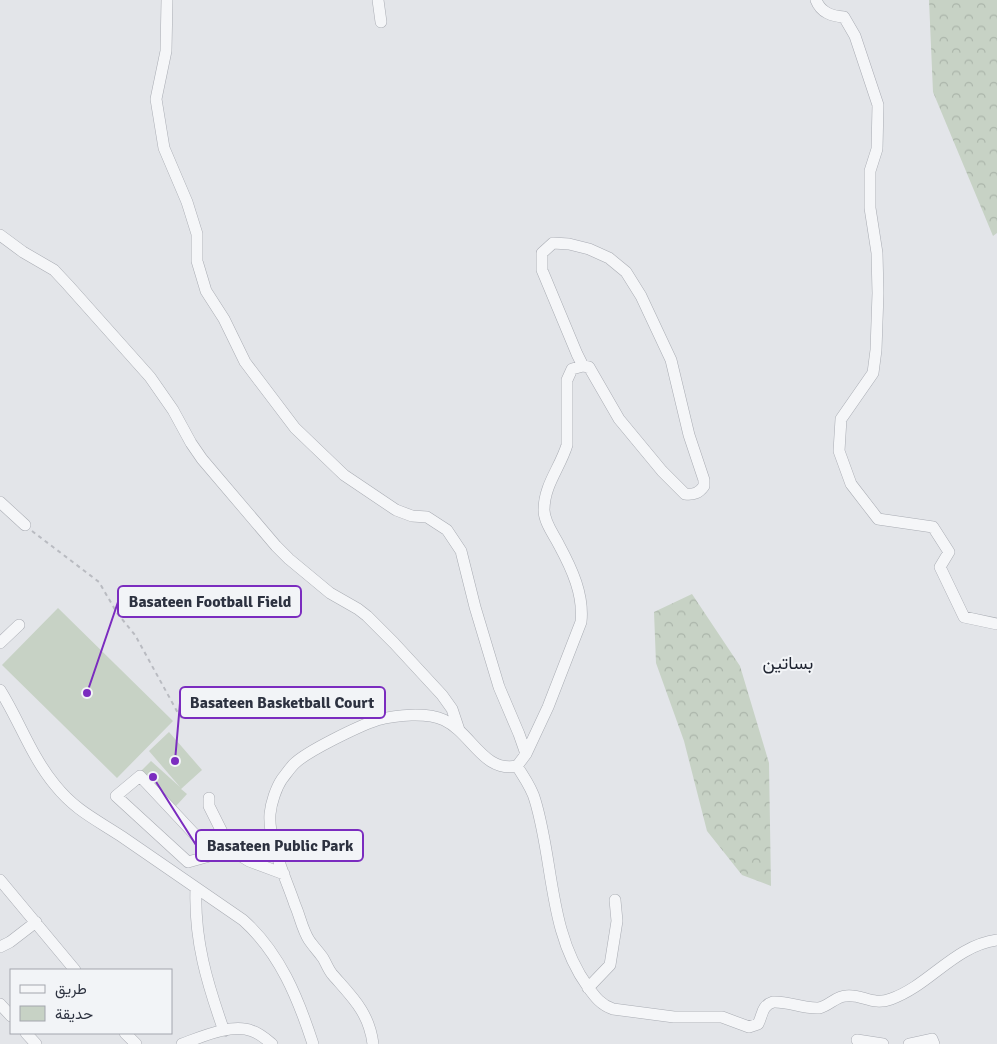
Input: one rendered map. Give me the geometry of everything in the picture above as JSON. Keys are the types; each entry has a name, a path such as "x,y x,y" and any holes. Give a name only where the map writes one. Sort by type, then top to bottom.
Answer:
{"street":[{"path":"167,0 166,51 156,99 164,148 187,202 197,234 197,262 206,292 224,319 245,362 295,428 344,475 396,510 412,516 427,517 447,530 452,537 461,551 475,607 499,687 526,754"},
{"path":"378,0 381,22"},
{"path":"816,0 818,5 830,16 844,17 855,36 878,105 877,149 870,171 870,208 876,253 876,350 873,373 841,419 839,451 851,484 878,519 933,527 949,552 940,567 964,617 997,624"},
{"path":"0,236 54,270 68,285 150,377 173,410 191,444 202,459 276,546 330,593 367,616 442,694 452,709 459,730"},
{"path":"373,1044 369,1023 358,1002 330,972 305,932 275,846 270,814 272,803 282,779 294,764 341,736 376,721 391,718 425,716 444,720 459,730 485,757 500,767 517,766 526,754 548,706 581,622 580,593 570,568 549,527 544,512 549,483 564,455 567,445 567,380 572,369 583,366 588,367 619,419 685,494 693,494 700,491 704,486 704,480 689,435 671,360 641,296 626,272 609,258 589,248 553,243 542,253 542,270 583,366"},
{"path":"0,502 25,525"},
{"path":"0,643 19,625"},
{"path":"0,690 33,754 45,773 68,800 81,812 118,834 243,920 257,932 279,962 290,983 313,1044"},
{"path":"517,766 535,798 559,924 565,944 572,961 588,988 597,1000 613,1009 674,1017 722,1017 749,1027 758,1024 764,1008 773,1002 812,1008 823,1007 840,997 846,996 875,1002 889,1000 912,989 969,948 997,940"},
{"path":"214,854 140,776 116,796 188,862 231,850"},
{"path":"209,798 208,806 231,850 249,861 284,874"},
{"path":"0,880 74,969"},
{"path":"196,888 196,912 200,948 207,978 224,1031"},
{"path":"588,988 610,965 617,921 614,900"},
{"path":"0,947 10,942 36,922"},
{"path":"0,1004 10,1015"},
{"path":"182,1044 234,1029 252,1030 272,1044"},
{"path":"27,1034 36,1044"},
{"path":"126,1034 136,1044"},
{"path":"909,1044 932,1039 934,1044"},
{"path":"857,1040 883,1044"}],"path":[{"path":"25,525 99,582 117,612 135,635 184,721"}],"green space":[{"path":"929,0 997,0 997,233 993,236 933,92"},
{"path":"692,594 740,666 769,763 771,886 742,875 707,831 684,741 656,663 654,612"},
{"path":"58,608 173,721 117,778 2,665"},
{"path":"169,732 202,770 181,789 187,794 176,806 140,772 151,761 180,787 149,751"}],"place":[{"name":"Basateen Football Field","path":"87,693"},
{"name":"Basateen Basketball Court","path":"175,761"},
{"name":"Basateen Public Park","path":"153,777"}],"district":[{"name":"بساتين","path":"788,663"}]}
